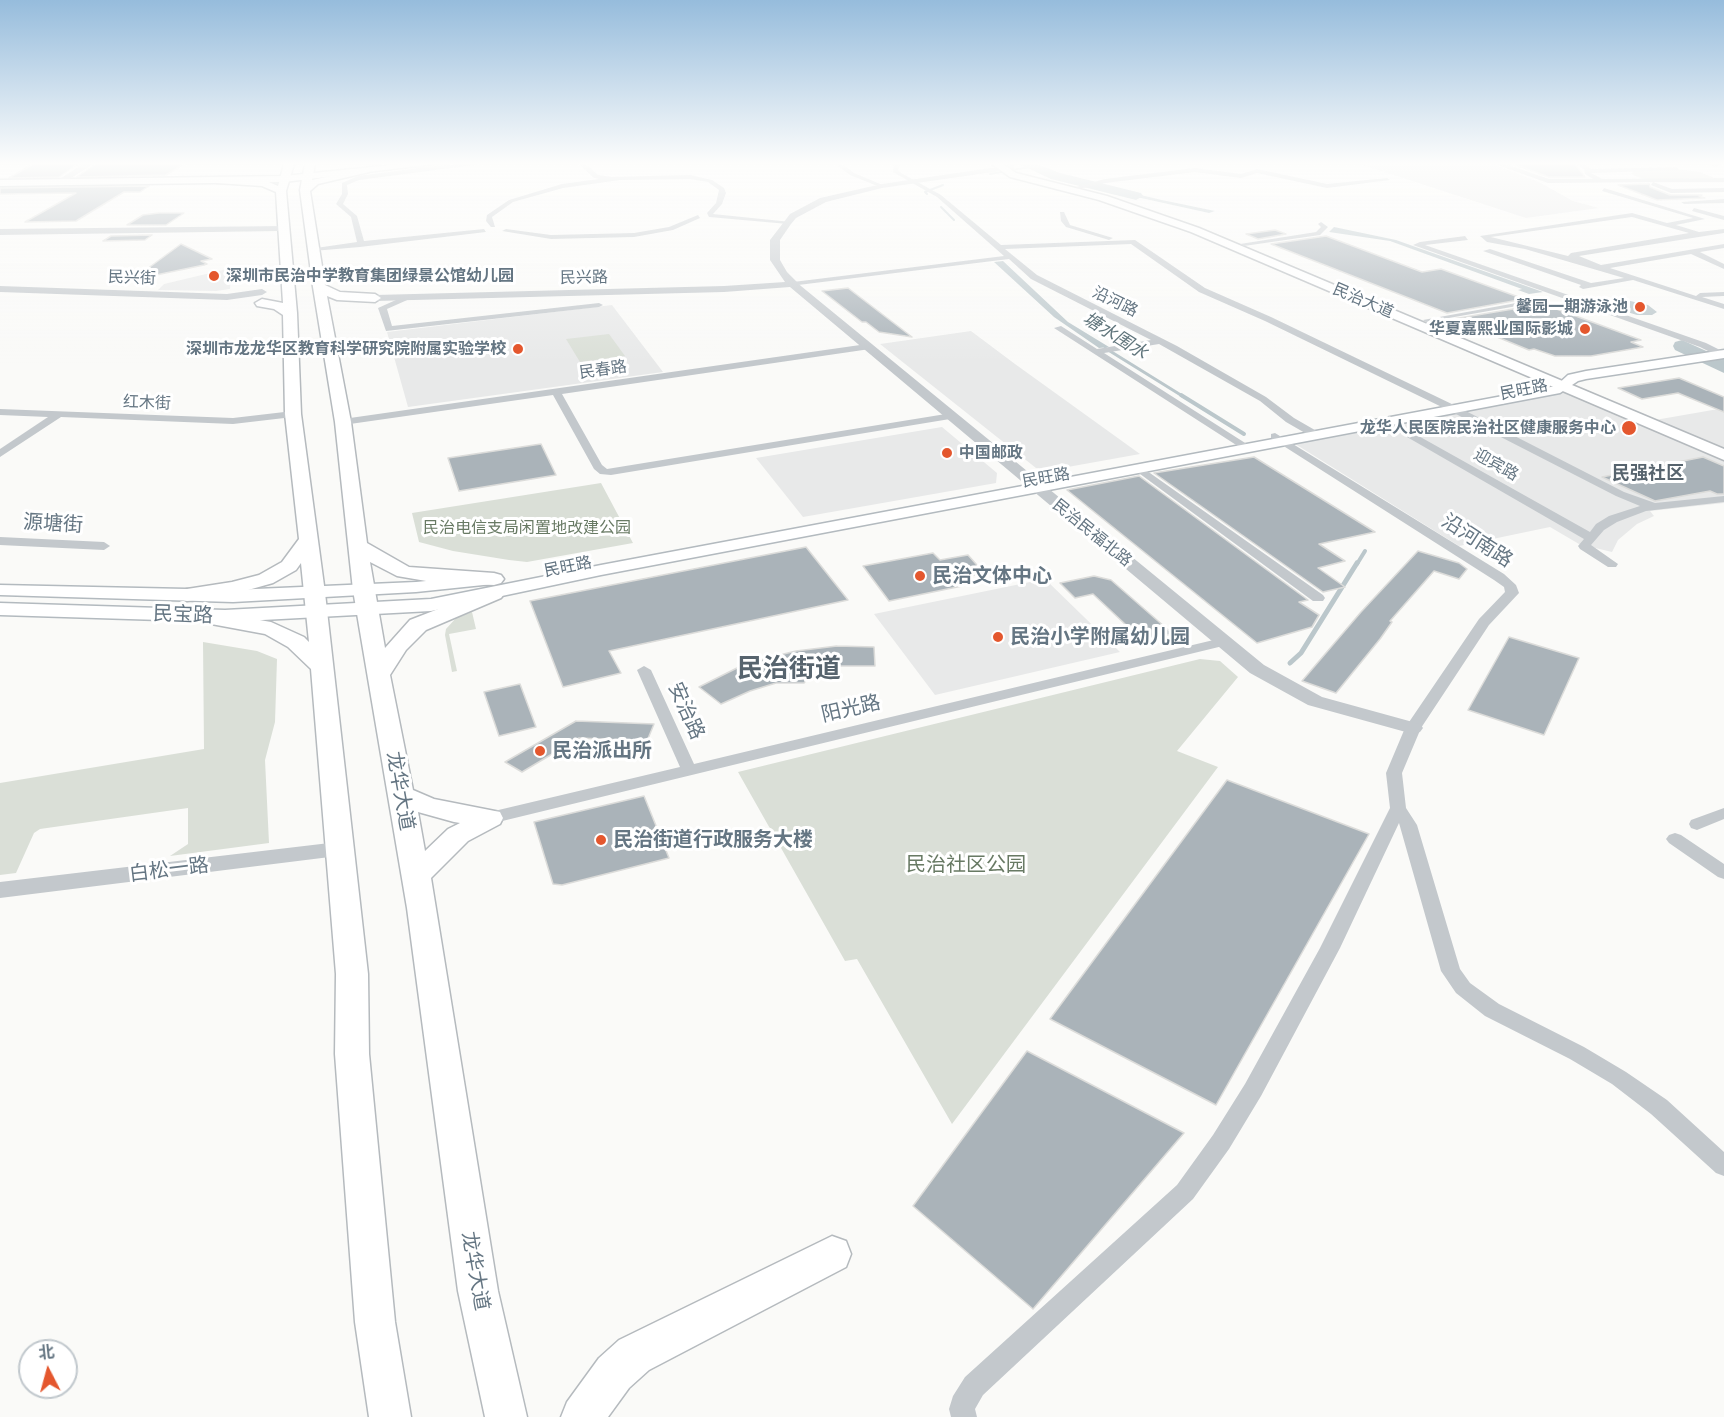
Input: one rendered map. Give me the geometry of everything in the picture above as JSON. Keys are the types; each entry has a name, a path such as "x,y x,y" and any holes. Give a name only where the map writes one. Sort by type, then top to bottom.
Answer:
{"main road":[{"path":"282,230 290,313 293,414 309,540 352,974 352,1054 375,1322 390,1417"},
{"name":"龙华大道","path":"312,230 319,287 343,422 364,600 422,908 478,1291 506,1417"},
{"name":"民治大道","path":"1196,230 1563,382 1724,445"},
{"name":"民治大道","path":"1211,230 1426,320 1724,455"},
{"path":"287,278 262,297 290,313"},
{"path":"319,287 337,296 375,298"},
{"path":"325,319 336,307 375,298"},
{"name":"民旺路","path":"1311,432 1386,422 1586,375 1718,352"},
{"name":"民旺路","path":"1033,485 1140,469 1280,438 1449,407"},
{"name":"民旺路","path":"364,600 431,605 494,587 1243,446"},
{"path":"187,595 234,588 275,574 297,557 309,540"},
{"path":"357,545 388,565 404,572 494,587"},
{"path":"379,675 398,646 418,625 494,587"},
{"name":"民宝路","path":"0,590 187,595 315,602 364,600"},
{"name":"民宝路","path":"0,609 203,616 272,615 315,602"},
{"path":"203,616 271,629 296,642 321,666"},
{"path":"400,794 426,806 490,818"},
{"path":"416,877 458,834 490,818"},
{"path":"582,1417 614,1373 634,1355 832,1254"}],"street":[{"path":"0,232 132,230"},
{"path":"358,230 360,245"},
{"path":"313,249 484,231 506,231 551,237 634,235 664,230"},
{"name":"民治民福北路","path":"782,230 775,240 774,253 779,267 792,284 1222,642 1257,669 1315,701 1413,728"},
{"name":"沿河路","path":"978,230 999,247 1008,258 1043,282 1160,341 1263,399 1311,432"},
{"path":"1081,230 1117,242"},
{"path":"1244,244 1318,234 1320,230"},
{"path":"1530,230 1484,237 1526,247 1724,306"},
{"path":"1685,230 1699,234"},
{"path":"1596,269 1571,255 1724,231"},
{"path":"1465,238 1417,245 1718,352"},
{"path":"999,247 1132,242 1202,290 1268,319 1449,407 1611,490 1654,507"},
{"path":"1522,283 1724,246"},
{"path":"1478,252 1513,247"},
{"path":"1487,251 1592,286"},
{"path":"1693,252 1724,267"},
{"path":"1450,257 1468,254"},
{"path":"792,284 1008,258"},
{"path":"1484,269 1552,258"},
{"path":"1553,293 1633,279"},
{"name":"民兴路","path":"375,298 724,289 792,284"},
{"name":"民兴街","path":"0,290 262,297"},
{"path":"1688,296 1724,294"},
{"path":"410,297 382,308 389,329 599,305"},
{"path":"1426,320 1538,301"},
{"path":"1058,328 1098,351 1243,446"},
{"path":"1098,351 1160,341"},
{"name":"民春路","path":"343,422 867,347"},
{"path":"556,392 598,467 604,472 952,416"},
{"name":"红木街","path":"0,412 233,421 293,414"},
{"path":"0,454 59,414"},
{"name":"迎宾路","path":"1386,422 1590,537"},
{"name":"沿河南路","path":"1280,438 1510,585 1512,592 1509,598 1484,622 1413,728"},
{"path":"1140,469 1318,598"},
{"path":"1612,564 1584,546 1600,527 1613,519 1654,507 1724,500"},
{"name":"源塘街","path":"0,541 104,546"},
{"name":"阳光路","path":"490,818 1222,642"},
{"name":"安治路","path":"644,670 689,770"},
{"path":"1413,728 1394,773 1398,808 1409,825 1452,971 1463,988 1492,1010 1577,1053 1619,1078 1659,1107 1724,1166"},
{"path":"964,1417 962,1409 966,1396 974,1386 1185,1192 1221,1142 1253,1090 1330,948 1398,808"},
{"path":"1697,824 1724,813"},
{"path":"1675,839 1724,873"},
{"name":"白松一路","path":"0,890 338,850"}],"shaded area":[{"path":"1349,230 1396,240 1543,292 1529,294 1518,290 1522,289 1390,241 1329,232"},
{"path":"1003,261 1068,322 1109,347 1099,348 1054,317 994,262"},
{"name":"深圳市民治中学教育集团绿景公馆幼儿园","path":"231,268 230,289 216,291 158,290 164,284"},
{"name":"馨园一期游泳池","path":"1626,300 1648,305 1657,312 1652,315 1637,315 1614,308 1627,307 1618,301"},
{"name":"深圳市龙龙华区教育科学研究院附属实验学校","path":"612,305 663,372 408,407 387,332"},
{"path":"971,331 1140,454 1051,470 1036,468 880,344"},
{"path":"1567,390 1638,423 1724,408 1724,503 1650,511 1654,516 1637,524 1618,540 1612,552 1579,544 1550,527 1459,546 1292,442"},
{"path":"942,427 997,473 996,483 803,517 756,458"},
{"name":"民治小学附属幼儿园","path":"1045,579 1120,652 935,695 874,614"}],"green space":[{"path":"609,334 625,356 580,362 566,339"},
{"name":"民治电信支局闲置地改建公园","path":"601,483 633,543 527,562 509,560 453,551 419,542 412,513"},
{"path":"472,612 476,629 449,634 457,671 452,672 445,635 446,629 456,618"},
{"path":"203,642 257,651 277,659 275,722 265,760 269,843 170,856 188,844 188,808 40,829 34,833 16,873 0,875 0,783 204,749"},
{"name":"民治社区公园","path":"1200,659 1220,661 1238,677 1177,751 1218,767 952,1124 857,959 845,961 738,772"}],"building":[{"path":"1275,230 1286,234 1258,239 1246,234"},
{"path":"152,235 145,240 103,241 111,236"},
{"path":"1326,236 1422,272 1441,269 1524,299 1447,313 1271,244"},
{"path":"181,244 212,259 201,261 207,264 204,265 132,280"},
{"path":"848,288 912,337 879,332 866,322 862,322 822,291"},
{"path":"1543,304 1641,340 1631,342 1643,347 1591,356 1555,356 1534,349 1529,350 1453,319"},
{"path":"1679,378 1724,397 1724,412 1678,393 1642,399 1618,388"},
{"path":"541,444 556,475 459,491 448,458"},
{"path":"1254,457 1375,532 1319,544 1345,561 1318,568 1345,587 1323,592 1154,473"},
{"path":"1703,457 1724,466 1724,494 1710,491 1655,501 1602,477"},
{"path":"1139,476 1308,600 1299,602 1319,615 1312,627 1257,643 1067,490"},
{"path":"806,547 848,600 609,651 621,673 563,687 530,601"},
{"path":"1418,551 1459,563 1467,569 1459,579 1434,571 1390,621 1392,622 1380,639 1336,693 1302,681 1361,612"},
{"name":"民治文体中心","path":"933,553 940,560 968,555 984,573 956,579 962,586 889,601 863,566"},
{"path":"1094,576 1111,580 1173,634 1142,640 1093,594 1075,598 1060,583"},
{"path":"1509,637 1579,658 1544,735 1468,710"},
{"path":"837,646 874,647 875,666 829,666 815,669 804,683 776,683 750,691 721,704 699,687 747,663 796,651"},
{"path":"520,684 536,727 499,736 484,692"},
{"name":"民治派出所","path":"576,721 654,724 647,741 579,738 522,772 505,762"},
{"path":"1227,780 1369,834 1216,1105 1050,1019"},
{"name":"民治街道行政服务大楼","path":"644,796 669,858 562,885 553,884 534,822"},
{"path":"1027,1051 1184,1133 1033,1309 913,1206"}],"waterway":[{"path":"1682,346 1724,367"},
{"name":"塘水围水","path":"1105,348 1184,397"},
{"name":"塘水围水","path":"1181,395 1244,434"},
{"name":"塘水围水","path":"1357,564 1365,551"},
{"name":"塘水围水","path":"1290,663 1301,653 1357,563"}],"place":[{"name":"深圳市民治中学教育集团绿景公馆幼儿园","path":"214,276"},
{"name":"馨园一期游泳池","path":"1640,307"},
{"name":"华夏嘉熙业国际影城","path":"1585,329"},
{"name":"深圳市龙龙华区教育科学研究院附属实验学校","path":"518,349"},
{"name":"龙华人民医院民治社区健康服务中心","path":"1629,428"},
{"name":"中国邮政","path":"947,453"},
{"name":"民治文体中心","path":"920,576"},
{"name":"民治小学附属幼儿园","path":"998,637"},
{"name":"民治派出所","path":"540,751"},
{"name":"民治街道行政服务大楼","path":"601,840"}],"district":[{"name":"民强社区","path":"1648,474"},
{"name":"民治街道","path":"789,669"}]}
